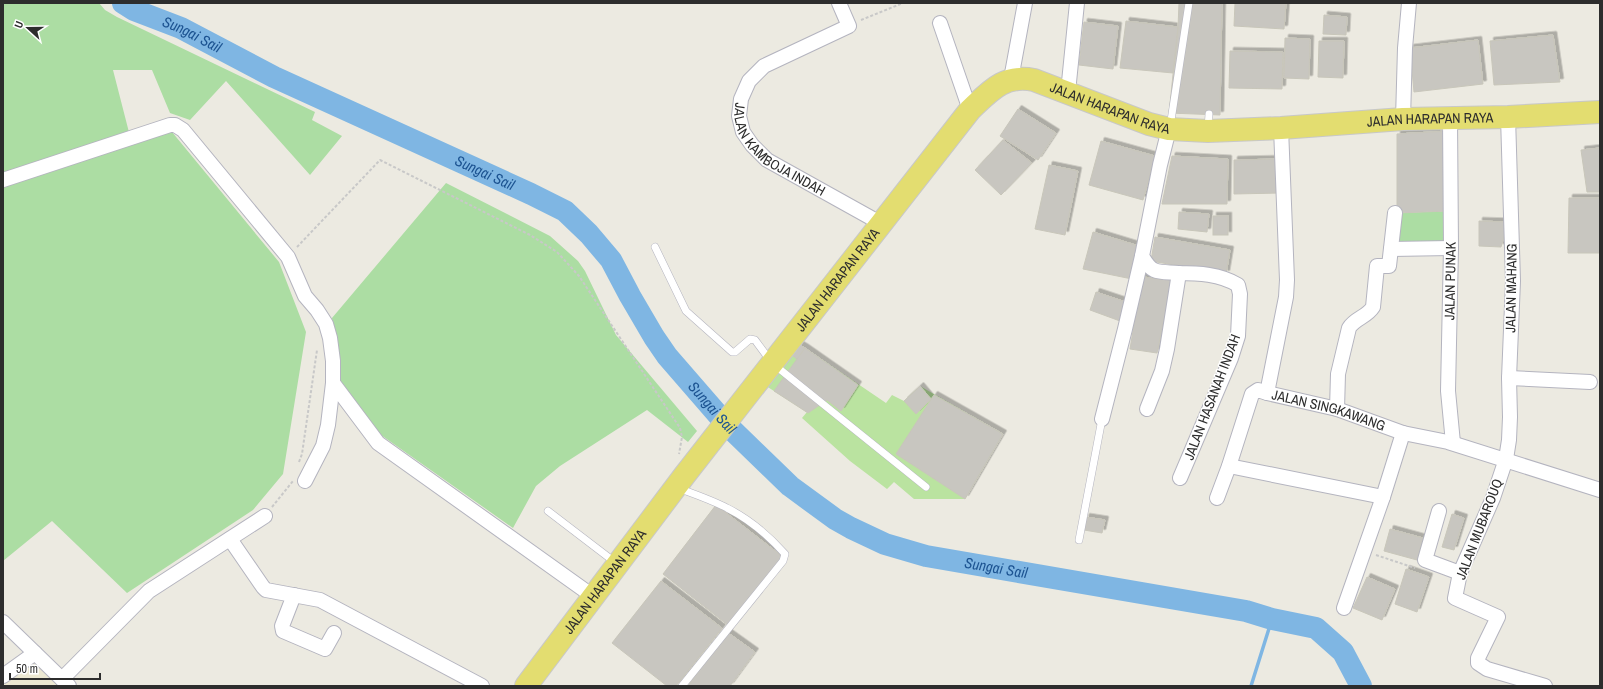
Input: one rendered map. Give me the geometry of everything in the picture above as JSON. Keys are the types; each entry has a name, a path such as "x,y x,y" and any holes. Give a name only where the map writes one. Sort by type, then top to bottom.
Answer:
{"main road":[{"name":"JALAN HARAPAN RAYA","path":"526,686 767,369 970,110 988,92 1011,79 1026,78 1034,80 1149,124 1169,129 1208,122 1281,128 1403,119 1508,117 1600,112"}],"street":[{"path":"839,3 848,26"},
{"path":"1011,79 1025,3"},
{"path":"1068,92 1078,3"},
{"path":"1403,119 1405,48 1409,3"},
{"path":"940,23 970,110"},
{"name":"JALAN KAMBOJA INDAH","path":"848,26 764,66 749,81 741,99 740,116 743,132 752,145 767,160 882,224"},
{"name":"JALAN MAHANG","path":"1506,459 1510,417 1509,378 1513,281 1508,117"},
{"name":"JALAN PUNAK","path":"1450,118 1451,248 1448,391 1453,443"},
{"path":"3,180 170,124 184,130 288,257 305,296 326,324 330,338 333,361 333,383 328,424 323,446 299,480"},
{"name":"JALAN SINGKAWANG","path":"1281,128 1287,285 1286,297 1267,392 1337,409 1403,433 1453,443 1600,490"},
{"path":"1102,419 1125,330 1169,129"},
{"path":"1337,409 1338,374 1341,367 1349,328 1353,322 1369,313 1373,308 1377,266 1389,266 1395,213"},
{"path":"1391,249 1451,248"},
{"name":"JALAN HASANAH INDAH","path":"1142,256 1153,270 1169,273 1219,276 1225,278 1238,285 1240,294 1238,336 1180,478"},
{"path":"1147,409 1162,371 1179,273"},
{"path":"1509,378 1590,382"},
{"path":"333,383 378,443 594,597"},
{"path":"1217,498 1230,466 1252,394 1258,390 1267,392"},
{"path":"1344,608 1383,497 1403,433"},
{"name":"JALAN MUBAROUQ","path":"1506,459 1493,498 1460,573 1455,598 1498,617 1478,658 1478,663 1487,669 1546,686"},
{"path":"1230,466 1383,497"},
{"path":"1439,511 1425,560 1460,573"},
{"path":"3,622 65,682 149,591 265,516"},
{"path":"230,539 263,587 270,591 315,598 325,602 482,686"},
{"path":"294,595 282,626 283,632 325,648 334,633"},
{"path":"3,676 35,653"}],"lane":[{"path":"1169,129 1189,3"},
{"path":"655,247 689,314 732,352 736,352 750,339 755,340 767,369 926,488"},
{"path":"1079,540 1102,419"},
{"path":"680,482 726,507 753,525 776,543 786,554 783,561 682,686"},
{"path":"548,511 618,565"}],"path":[{"path":"848,26 903,3"},
{"path":"288,257 380,160 530,235 557,252 579,276 680,428 682,436 678,460 680,482"},
{"path":"297,467 302,454 318,349"},
{"path":"265,516 299,480"},
{"path":"1364,550 1416,568 1420,567 1425,560"}],"shaded area":[{"path":"32,658 60,686 3,686 3,678"}],"green space":[{"path":"3,3 99,3 105,10 117,17 315,112 312,120 342,136 310,175 226,81 190,120 170,113 152,70 113,70 132,144 172,132 279,262 306,332 283,474 253,510 127,593 52,521 3,561"},
{"path":"446,183 550,236 578,261 585,271 616,335 697,431 688,442 647,410 560,466 536,486 513,528 381,435 340,380 332,318"},
{"path":"1448,211 1448,243 1396,244 1397,213"},
{"path":"805,348 886,403 892,395 904,401 920,386 1003,434 965,499 914,499 894,482 887,489 850,461 802,418 807,412 763,384 788,352"}],"building":[{"path":"1179,3 1222,3 1220,115 1169,113"},
{"path":"1235,3 1286,3 1284,29 1234,26"},
{"path":"1324,15 1347,17 1346,35 1323,34"},
{"path":"1126,21 1178,27 1173,73 1120,68"},
{"path":"1084,22 1118,26 1113,69 1079,65"},
{"path":"1553,35 1560,82 1494,85 1490,41"},
{"path":"1285,38 1310,39 1309,79 1284,78"},
{"path":"1478,40 1483,84 1414,92 1410,48"},
{"path":"1319,41 1344,41 1343,78 1318,77"},
{"path":"1230,51 1283,52 1282,89 1229,88"},
{"path":"1018,109 1056,133 1038,160 1000,136"},
{"path":"1448,131 1448,211 1397,213 1397,134"},
{"path":"1003,140 1032,163 1001,195 975,170"},
{"path":"1101,141 1155,156 1143,200 1089,185"},
{"path":"1600,148 1600,192 1587,192 1581,150"},
{"path":"1172,156 1228,159 1227,204 1162,204"},
{"path":"1280,159 1281,193 1234,194 1234,160"},
{"path":"1049,165 1078,171 1065,235 1035,229"},
{"path":"1569,198 1600,198 1600,253 1568,253"},
{"path":"1179,212 1209,214 1207,232 1178,229"},
{"path":"1213,216 1228,216 1228,235 1213,235"},
{"path":"1479,221 1508,222 1501,247 1479,246"},
{"path":"1093,232 1139,246 1132,279 1083,269"},
{"path":"1155,237 1230,250 1226,274 1151,261"},
{"path":"1142,277 1172,280 1157,353 1130,349"},
{"path":"1096,292 1126,302 1120,321 1090,310"},
{"path":"795,342 805,348 798,360 788,352"},
{"path":"805,348 858,385 841,411 827,400 808,413 774,391"},
{"path":"920,386 931,399 916,414 904,401"},
{"path":"934,395 1003,434 965,499 896,454"},
{"path":"716,505 783,557 729,626 663,574"},
{"path":"1452,514 1464,518 1454,550 1442,547"},
{"path":"1086,517 1105,520 1102,533 1084,530"},
{"path":"1390,529 1423,538 1417,560 1384,551"},
{"path":"1406,569 1429,577 1417,612 1395,604"},
{"path":"1367,577 1395,589 1382,620 1353,608"},
{"path":"661,581 722,628 676,686 667,686 612,643"},
{"path":"727,632 755,652 730,686 688,686"}],"waterway":[{"name":"Sungai Sail","path":"123,3 134,10 181,28 274,77 531,194 565,211 589,234 611,260 630,296 667,356 726,424 790,486 835,519 851,528 885,544 926,556 1246,611 1272,619 1316,628 1343,652 1361,686"},
{"path":"1251,686 1272,619"}]}
